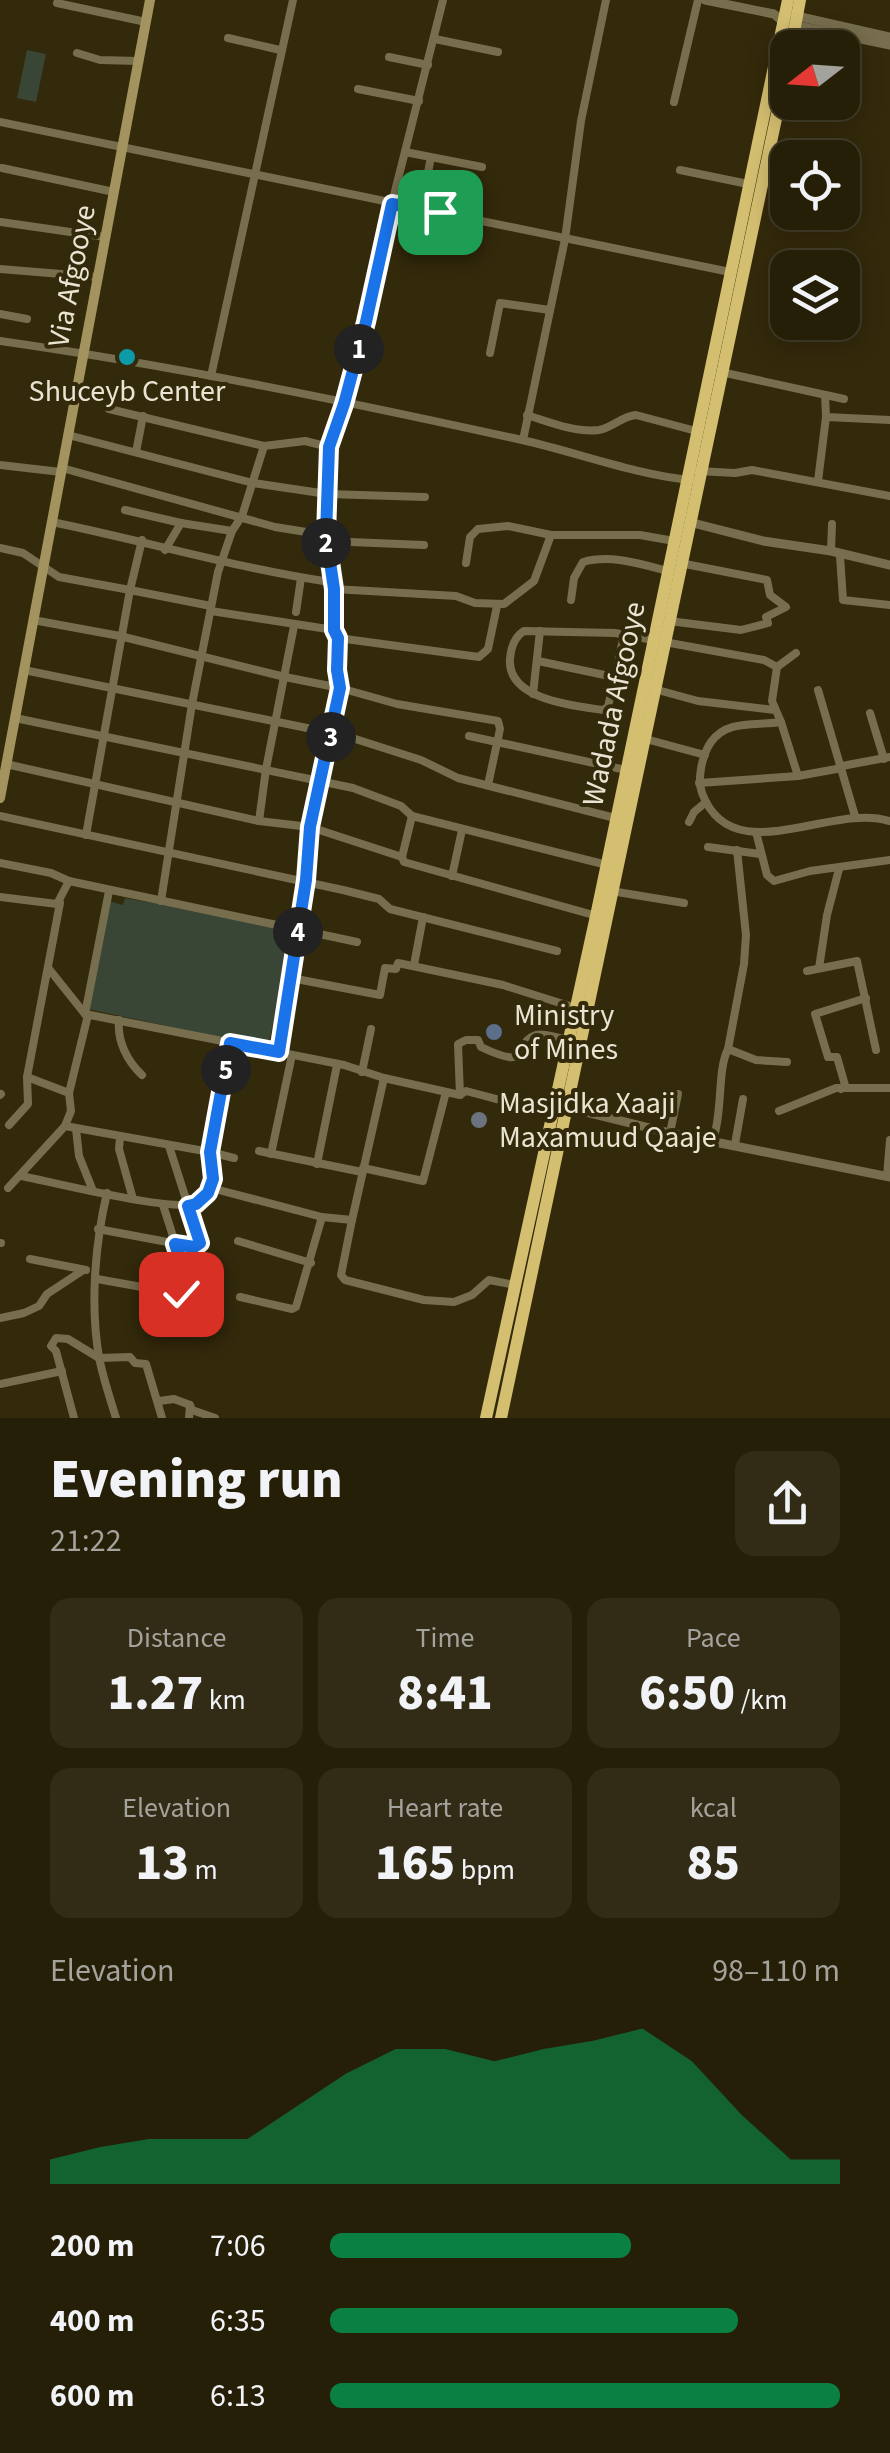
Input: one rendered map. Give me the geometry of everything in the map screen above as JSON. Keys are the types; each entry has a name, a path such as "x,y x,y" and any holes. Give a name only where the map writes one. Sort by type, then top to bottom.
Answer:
{"highway":[{"name":"Wadada Afgooye","path":"680,542 689,522 696,431 748,184 787,16 800,0"},
{"name":"Wadada Afgooye","path":"501,1418 559,1111 693,476 775,120"},
{"name":"Wadada Afgooye","path":"486,1418 559,1111 576,1008 611,890 615,818 626,770 654,689 659,641 669,621 674,567"}],"main road":[{"name":"Via Afgooye","path":"0,798 150,0"}],"street":[{"path":"211,376 293,0"},
{"path":"279,1052 318,779 340,688 326,538 329,447 344,404 443,0"},
{"path":"523,440 564,239 580,121 606,0"},
{"path":"674,102 702,0 890,37"},
{"path":"57,3 146,22"},
{"path":"787,16 890,45"},
{"path":"228,38 280,50"},
{"path":"436,39 498,52"},
{"path":"78,53 100,60 138,61"},
{"path":"390,57 428,66"},
{"path":"358,90 419,100"},
{"path":"0,122 730,272"},
{"path":"404,152 482,167"},
{"path":"421,209 430,162"},
{"path":"2,168 114,192"},
{"path":"680,170 748,184"},
{"path":"1,222 105,237"},
{"path":"0,269 98,277"},
{"path":"490,354 500,303 550,310"},
{"path":"0,314 27,318"},
{"path":"0,341 211,376 693,476 752,470 890,496"},
{"path":"720,372 844,399"},
{"path":"818,481 825,395"},
{"path":"109,408 264,446 305,440 329,447"},
{"path":"527,415 587,430 605,428 636,415 696,431"},
{"path":"136,452 143,416"},
{"path":"826,417 890,420"},
{"path":"68,435 253,483 326,494 424,497"},
{"path":"161,902 192,704 220,562 242,516 264,446"},
{"path":"0,465 62,470 326,538 424,545"},
{"path":"125,510 232,532"},
{"path":"52,522 332,586 456,596 497,606 510,602 534,582 551,535"},
{"path":"689,522 890,565"},
{"path":"165,550 181,523"},
{"path":"832,524 843,600 890,605"},
{"path":"466,563 470,536 478,529 508,526 551,535 640,535 680,542"},
{"path":"86,836 120,636 142,540"},
{"path":"0,548 23,553 59,577 336,634 480,657 488,649 497,606"},
{"path":"571,600 574,578 583,562 618,560 766,580 770,595 786,607 766,617 768,622 741,630 669,621"},
{"path":"296,612 300,578"},
{"path":"33,620 120,636 396,704 498,721 488,785"},
{"path":"259,821 294,626"},
{"path":"624,635 608,706 603,710 533,694 512,673 510,660 519,632 624,635 764,660 777,667"},
{"path":"533,694 540,632"},
{"path":"796,653 777,667 772,702 798,776"},
{"path":"538,661 614,677"},
{"path":"24,670 332,732 420,760 446,774 615,818"},
{"path":"654,689 698,701 775,710"},
{"path":"818,690 855,816"},
{"path":"699,783 798,776 887,758 870,714"},
{"path":"15,718 318,779 401,806 412,816 611,866"},
{"path":"780,722 736,724 712,740 699,783 706,802 722,823 736,830 756,832 855,816 872,815 890,822"},
{"path":"469,736 626,770"},
{"path":"638,738 705,755"},
{"path":"5,756 94,784 177,804 310,827 402,857"},
{"path":"690,822 694,812 706,802"},
{"path":"0,816 306,880 379,899 390,908 557,951"},
{"path":"412,816 402,857 415,868 601,915"},
{"path":"452,876 462,830"},
{"path":"756,832 770,880 890,860"},
{"path":"708,846 760,854"},
{"path":"714,1140 722,1106 722,1060 728,1049 746,936 737,850"},
{"path":"0,863 51,873 109,892 358,942"},
{"path":"819,968 839,870"},
{"path":"9,1126 28,1104 28,1056 60,903 69,881"},
{"path":"611,890 684,903"},
{"path":"8,1188 65,1126 72,1111 69,1093 109,892"},
{"path":"0,897 60,903"},
{"path":"414,965 424,917"},
{"path":"807,971 857,961 876,1050"},
{"path":"291,978 380,995 386,968 396,969 398,963 503,986 576,1008"},
{"path":"48,968 86,1015 279,1052 446,1092 466,1092 889,1176 890,1140"},
{"path":"841,1089 845,1085 837,1058 828,1057 815,1014 866,998"},
{"path":"119,1020 126,1055 142,1076"},
{"path":"362,1072 371,1030"},
{"path":"460,1094 458,1044 466,1040 478,1040 481,1048 516,1058 530,1038 538,1034 569,1041"},
{"path":"21,1176 162,1205 196,1204 211,1188 213,1179 210,1152 230,1043"},
{"path":"728,1049 756,1060 786,1062"},
{"path":"271,1154 292,1055"},
{"path":"317,1164 337,1065"},
{"path":"27,1077 69,1093"},
{"path":"384,1078 341,1274 345,1280 437,1302 466,1299 489,1280 515,1285"},
{"path":"779,1111 824,1092 890,1088"},
{"path":"259,1151 424,1180 446,1092"},
{"path":"670,1133 678,1094"},
{"path":"734,1144 744,1100"},
{"path":"65,1126 234,1158"},
{"path":"76,1128 79,1156 93,1191"},
{"path":"120,1137 119,1149 133,1198"},
{"path":"98,1229 194,1247 200,1243 169,1146"},
{"path":"211,1188 322,1217 352,1220"},
{"path":"107,1193 98,1229 95,1320 99,1358 116,1418"},
{"path":"30,1260 181,1294 189,1286 162,1205"},
{"path":"240,1297 292,1309 299,1304 322,1217"},
{"path":"238,1241 312,1263"},
{"path":"0,1318 39,1306 47,1294 82,1271"},
{"path":"74,1418 56,1352 50,1346 56,1338 68,1339 80,1350 99,1358 130,1357 135,1363 146,1364 162,1418"},
{"path":"0,1384 62,1371"},
{"path":"160,1401 170,1398 216,1418"},
{"path":"188,1418 190,1405"}],"green space":[{"path":"27,50 46,54 36,102 17,98"},
{"path":"125,898 294,929 269,1042 255,1045 88,1009 108,901 123,905"}],"place":[{"name":"Shuceyb Center","path":"127,357"},
{"name":"Ministry of Mines","path":"494,1032"},
{"name":"Masjidka Xaaji Maxamuud Qaaje","path":"479,1120"}],"route":[{"path":"181,1294 189,1286 175,1244 194,1247 200,1243 188,1206 208,1193 213,1179 210,1152 230,1043 279,1052 318,779 340,688 334,589 326,535 329,447 366,322 392,204 440,212"}]}
